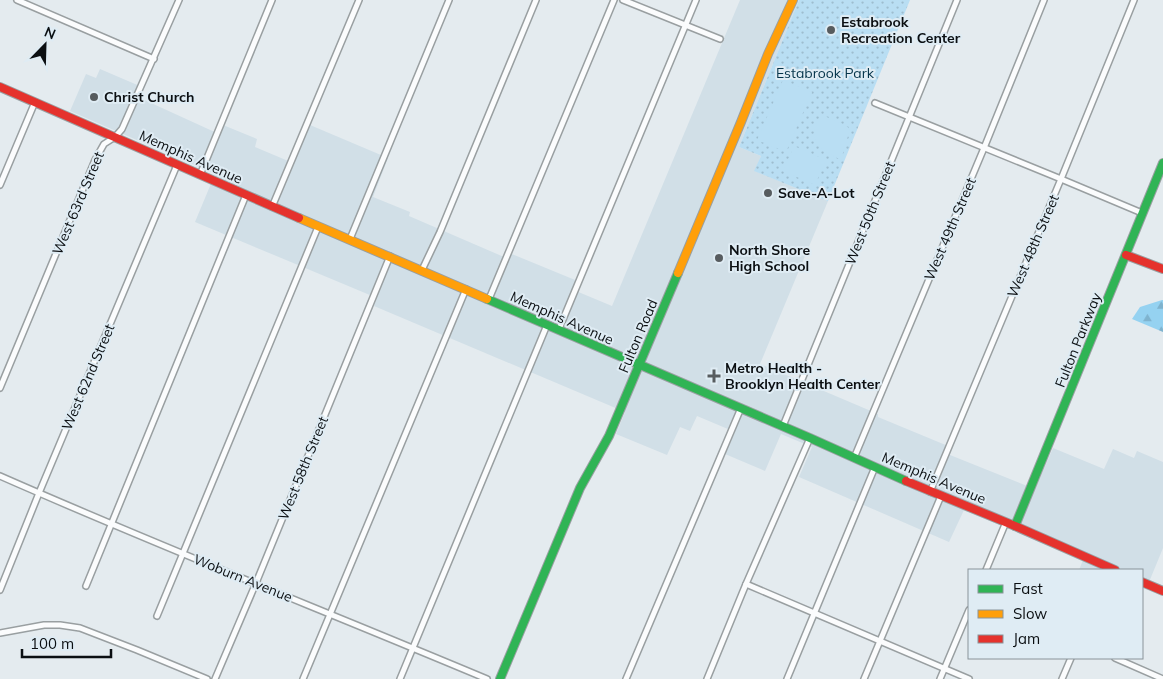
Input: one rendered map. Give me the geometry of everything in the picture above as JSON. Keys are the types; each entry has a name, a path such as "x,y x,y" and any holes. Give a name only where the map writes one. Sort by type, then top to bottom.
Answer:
{"main road":[{"name":"Fulton Road","path":"500,679 580,488 609,436 640,365 768,54 793,0"},
{"name":"Memphis Avenue","path":"0,87 246,196 390,256 1111,569"},
{"name":"Fulton Parkway","path":"1015,526 1163,163"},
{"path":"1126,255 1163,269"},
{"path":"1143,582 1163,591"}],"street":[{"path":"17,0 154,59"},
{"name":"West 63rd Street","path":"0,388 94,160 104,144 116,137 122,129 179,0"},
{"path":"200,175 272,0"},
{"path":"272,207 359,0"},
{"path":"350,239 449,0"},
{"path":"422,270 440,232 536,0"},
{"path":"489,299 614,0"},
{"path":"623,0 720,39"},
{"path":"559,329 696,0"},
{"name":"West 50th Street","path":"783,426 957,0"},
{"name":"West 49th Street","path":"854,458 1044,0"},
{"name":"West 48th Street","path":"930,492 1134,0"},
{"path":"0,185 35,102"},
{"path":"875,103 1142,213"},
{"name":"West 62nd Street","path":"0,590 177,164"},
{"path":"86,586 246,196"},
{"path":"157,616 318,227"},
{"name":"West 58th Street","path":"215,679 390,256"},
{"path":"303,679 466,289"},
{"path":"400,679 547,325"},
{"path":"626,679 740,408"},
{"path":"707,679 810,438"},
{"path":"787,679 875,466"},
{"name":"Woburn Avenue","path":"0,476 183,554 487,679"},
{"path":"864,679 940,496"},
{"path":"986,569 1006,522"},
{"path":"746,584 969,679"},
{"path":"940,679 968,612"},
{"path":"0,633 44,625 80,628 207,679"},
{"path":"1062,679 1071,659"},
{"path":"1117,659 1163,679"}],"shaded area":[{"path":"740,0 799,0 739,147 761,156 755,171 828,201 760,364 948,446 945,453 1035,489 1053,448 1104,469 1113,449 1134,458 1137,451 1163,462 1163,548 1147,587 1143,585 1143,569 1079,569 1083,560 964,510 949,542 799,477 812,447 781,434 765,471 725,454 735,432 697,416 690,431 680,427 667,455 616,434 625,412 374,306 377,298 195,222 215,174 70,111 86,74 96,78 100,69 142,87 138,97 219,134 223,125 257,139 255,147 293,163 310,125 388,158 373,197 410,212 409,216 504,257 507,252 580,282 576,291 612,306"}],"green space":[{"name":"Estabrook Park","path":"799,0 910,0 828,201 754,171 761,156 739,147"},
{"path":"783,80 812,92 786,152 757,140"},
{"path":"822,115 850,129 841,160 818,145 814,135 818,120"},
{"path":"794,146 826,160 815,185 783,171"},
{"path":"1163,300 1163,332 1132,319 1140,307"}],"traffic: fast":[{"path":"1015,526 1163,163"},
{"path":"500,679 580,488 609,436 678,273"},
{"path":"487,299 906,481"}],"traffic: slow":[{"path":"678,273 768,54 793,0"},
{"path":"299,218 487,299"}],"traffic: jam":[{"path":"0,87 299,218"},
{"path":"1126,255 1163,269"},
{"path":"906,481 1113,569"},
{"path":"1143,582 1163,591"}],"place":[{"name":"Estabrook Recreation Center","path":"831,30"},
{"name":"Christ Church","path":"94,97"},
{"name":"Save-A-Lot","path":"768,193"},
{"name":"North Shore High School","path":"719,258"},
{"name":"Metro Health - Brooklyn Health Center","path":"714,376"}]}
